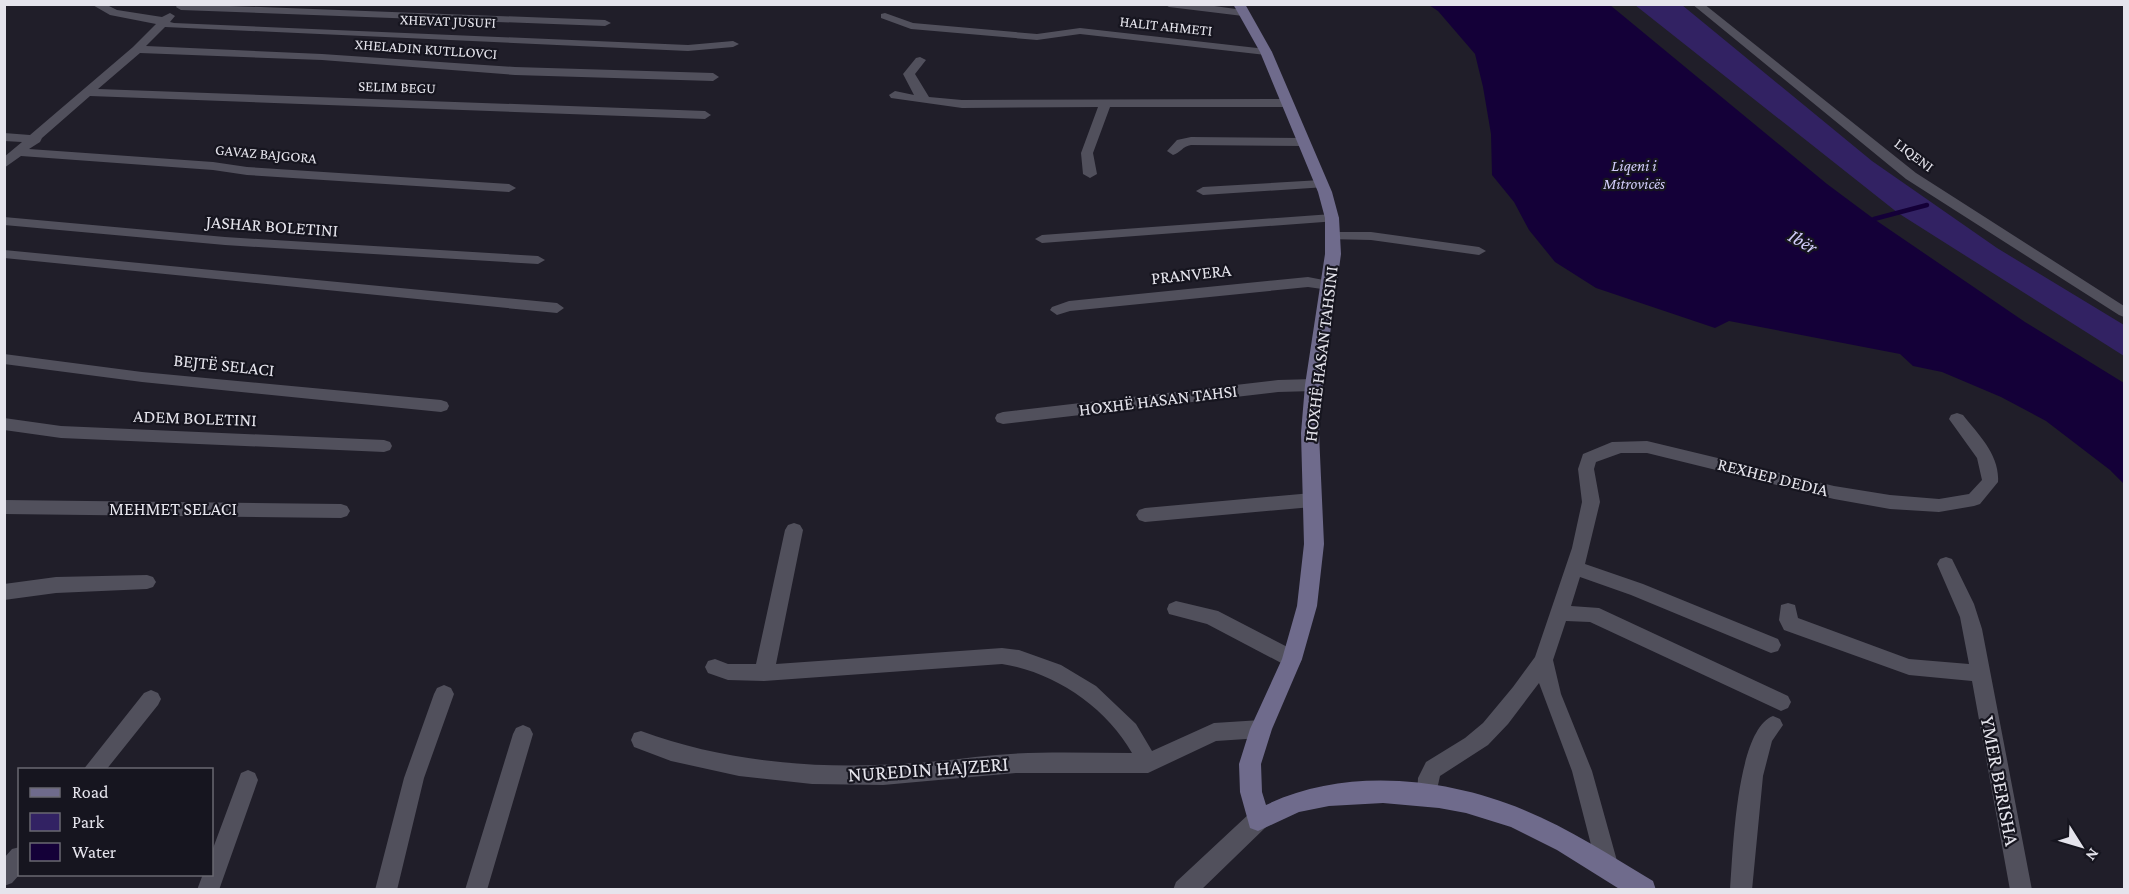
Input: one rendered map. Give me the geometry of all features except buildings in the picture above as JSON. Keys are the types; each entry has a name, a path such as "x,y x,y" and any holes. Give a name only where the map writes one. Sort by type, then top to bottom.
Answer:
{"street":[{"name":"XHEVAT JUSUFI","path":"96,4 114,13 158,19 161,24 679,48 733,44"},
{"path":"1168,4 1241,9"},
{"name":"LIQENI","path":"1697,4 1911,176 2124,312"},
{"path":"4,164 36,139 183,6 605,23"},
{"name":"HOXHË HASAN TAHSINI","path":"1241,9 1266,52 1321,184 1332,218 1333,254 1314,386 1310,434 1314,544 1307,606 1292,659 1261,729 1250,764 1249,777 1258,820"},
{"name":"HALIT AHMETI","path":"885,16 902,24 933,28 1037,37 1080,31 1266,52"},
{"name":"XHELADIN KUTLLOVCI","path":"137,49 322,57 515,71 713,77"},
{"path":"920,60 909,74 923,99"},
{"name":"SELIM BEGU","path":"89,92 705,115"},
{"path":"895,95 962,104 1286,103"},
{"path":"1090,174 1088,153 1105,104"},
{"path":"4,137 36,139"},
{"path":"1173,151 1181,143 1191,141 1302,142"},
{"name":"GAVAZ BAJGORA","path":"21,152 213,166 247,171 508,188"},
{"path":"1203,191 1321,184"},
{"path":"1042,239 1332,218"},
{"name":"JASHAR BOLETINI","path":"4,221 236,242 538,260"},
{"path":"1332,236 1371,236 1479,251"},
{"path":"4,254 557,308"},
{"name":"PRANVERA","path":"1057,310 1070,306 1308,282 1329,285"},
{"name":"BEJTË SELACI","path":"4,359 142,377 441,406"},
{"name":"HOXHË HASAN TAHSI","path":"1003,417 1278,386 1314,386"},
{"name":"REXHEP DEDIA","path":"1427,796 1430,773 1475,744 1492,728 1532,679 1543,660 1581,548 1591,502 1587,463 1598,453 1621,448 1653,448 1817,490 1882,500 1958,504 1980,497 1990,485 1991,476 1987,462 1957,419"},
{"name":"ADEM BOLETINI","path":"4,424 62,432 384,446"},
{"path":"1145,515 1312,500"},
{"name":"MEHMET SELACI","path":"4,507 341,511"},
{"path":"764,673 794,530"},
{"name":"YMER BERISHA","path":"1946,564 1970,615 1976,640 1980,673 2021,890"},
{"path":"1574,568 1637,589 1771,645"},
{"path":"4,592 56,585 147,582"},
{"path":"1176,609 1211,617 1292,659"},
{"path":"1788,611 1788,620 1791,624 1909,668 1980,673"},
{"path":"1558,613 1592,614 1781,702"},
{"path":"715,667 728,672 764,673 1002,656 1019,657 1036,663 1100,701 1129,731 1148,763"},
{"path":"1543,660 1551,694 1582,771 1608,868"},
{"path":"386,890 414,778 444,694"},
{"path":"95,768 151,699"},
{"path":"1741,890 1750,784 1761,739 1767,729 1773,725"},
{"name":"NUREDIN HAJZERI","path":"640,740 709,762 856,776 916,773 997,764 1148,763 1214,732 1261,729"},
{"path":"476,890 523,734"},
{"path":"208,890 248,780"},
{"path":"1184,890 1258,820 1303,800 1351,794 1386,793 1473,803 1516,818 1644,890"},
{"path":"4,875 18,859"}],"green space":[{"path":"1635,5 1682,5 1872,161 1997,248 2124,325 2124,356 1898,213"}],"water":[{"name":"Liqeni i Mitrovicës","path":"1429,5 1610,5 1827,184 1874,219 2025,322 2124,383 2124,484 2110,470 2046,421 2001,397 1942,372 1913,366 1900,354 1729,321 1715,328 1596,288 1555,262 1529,230 1514,202 1492,175 1491,134 1475,54 1438,11"}],"waterway":[{"path":"1874,219 1927,205"}],"water label":[{"name":"Ibër","path":"1803,241"}]}
